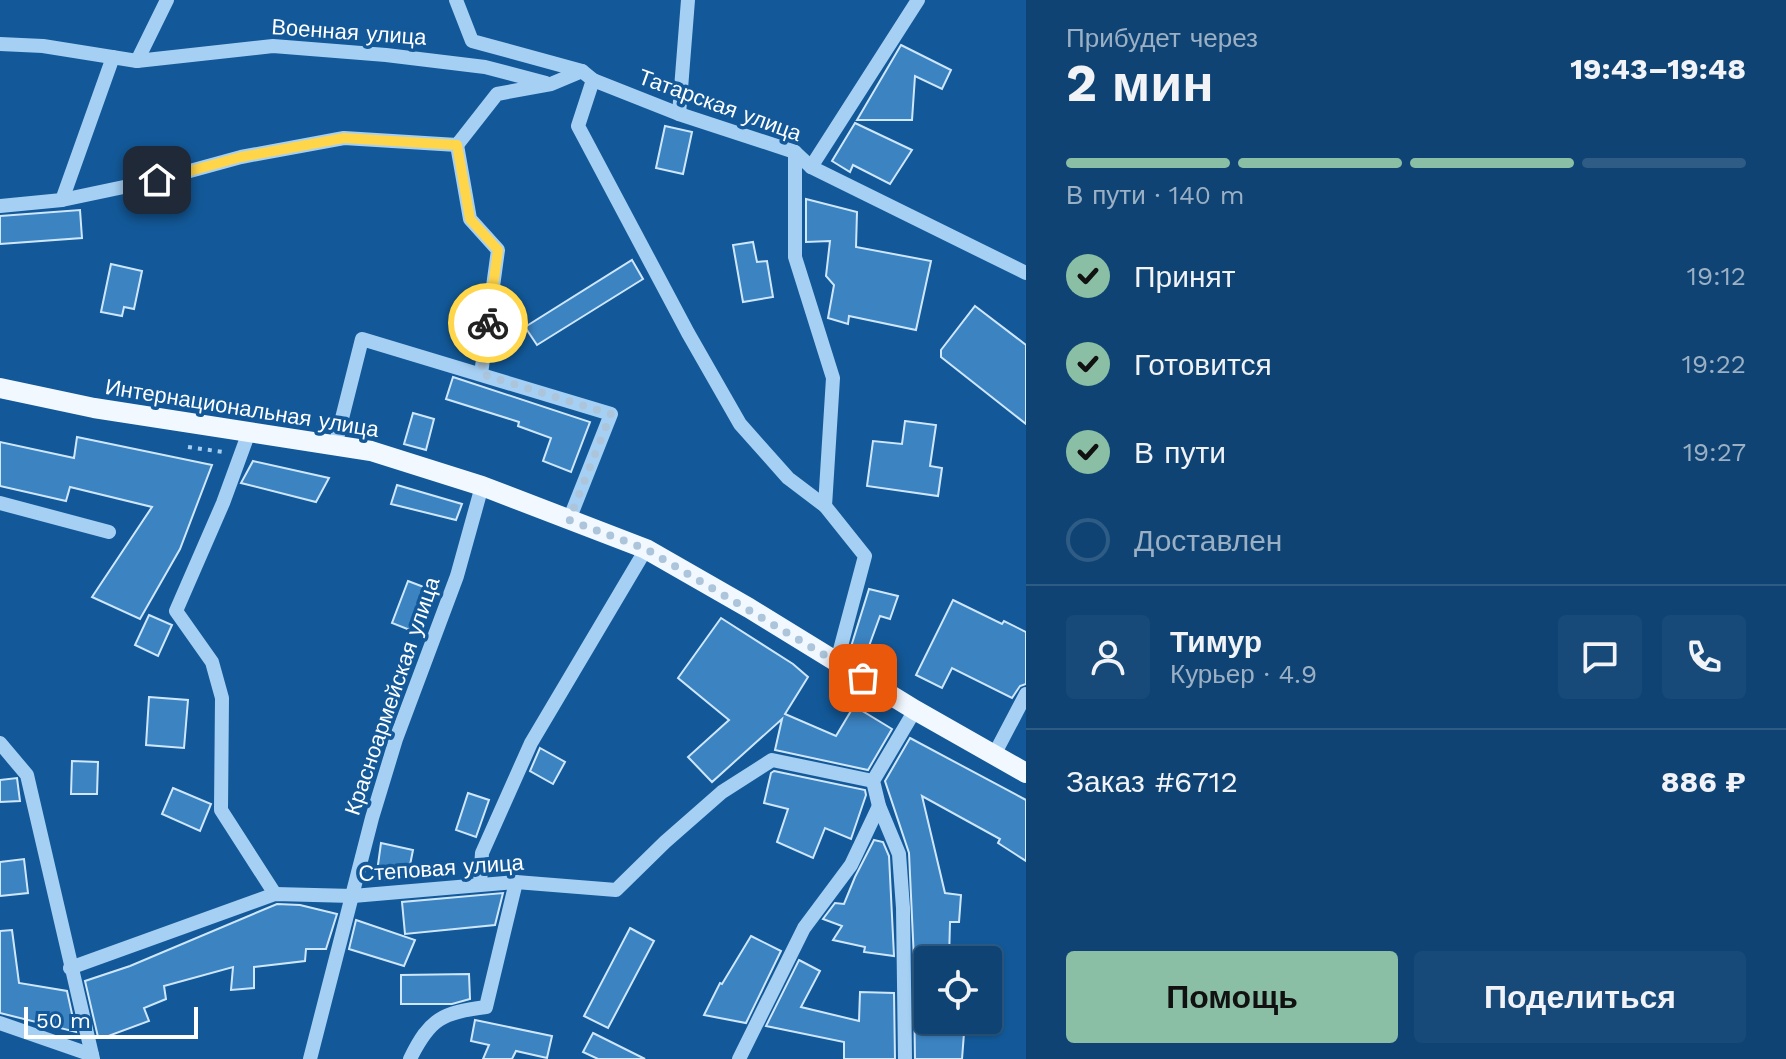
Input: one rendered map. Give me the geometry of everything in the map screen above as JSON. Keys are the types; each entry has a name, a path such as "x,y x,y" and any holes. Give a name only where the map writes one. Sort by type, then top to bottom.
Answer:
{"main road":[{"name":"Интернациональная улица","path":"0,388 94,408 371,451 482,486 646,549 1026,773"}],"street":[{"path":"137,61 167,0"},
{"name":"Татарская улица","path":"456,0 472,41 588,76 679,114 795,152 811,167 1026,273"},
{"path":"679,114 688,0"},
{"path":"811,167 918,0"},
{"name":"Военная улица","path":"0,44 43,46 137,61 273,46 485,67 551,84"},
{"path":"62,200 113,57"},
{"path":"481,374 498,250 470,219 457,145 497,94 588,76 578,126 740,424 788,478 825,506 865,556 837,661"},
{"path":"0,206 62,200 157,180 241,157 344,138 457,145"},
{"path":"795,152 795,257 833,378 825,506"},
{"path":"335,446 362,339 611,414 569,520"},
{"path":"249,432 223,503 176,611 212,662 222,698 221,810 275,894"},
{"name":"Красноармейская улица","path":"310,1059 372,818 396,739 457,576 482,486"},
{"path":"0,503 109,532"},
{"path":"480,884 482,853 531,743 646,549"},
{"path":"994,755 1026,694"},
{"path":"905,1059 903,908 899,854 879,806 873,781 915,710"},
{"path":"0,743 27,775 92,1057"},
{"name":"Степовая улица","path":"70,968 275,894 353,896 516,882 616,890 722,792 772,760 873,781"},
{"path":"739,1059 804,928 851,865 879,806"},
{"path":"410,1059 436,1018 486,1007 516,882"},
{"path":"0,1023 92,1057"}],"path":[{"path":"179,445 241,453"}],"building":[{"path":"901,45 951,70 942,89 915,76 912,120 857,120"},
{"path":"855,123 912,150 890,184 853,165 850,172 832,161"},
{"path":"665,126 692,132 683,174 656,168"},
{"path":"806,199 857,212 856,247 931,261 916,330 849,316 848,324 828,318 834,285 826,276 830,241 806,242"},
{"path":"80,210 82,238 0,244 0,216"},
{"path":"753,242 757,262 767,261 773,297 743,302 733,245"},
{"path":"632,260 643,279 537,345 525,327"},
{"path":"111,264 142,271 134,309 124,307 122,316 101,312"},
{"path":"975,306 1026,345 1026,424 941,357 941,350"},
{"path":"453,377 590,422 571,472 543,461 551,438 518,426 519,422 446,399"},
{"path":"413,413 434,419 426,450 404,444"},
{"path":"905,421 936,425 930,466 942,468 938,496 867,486 873,441 902,444"},
{"path":"77,437 212,465 180,549 140,619 92,597 152,507 70,487 66,501 0,486 0,442 74,458"},
{"path":"253,461 329,478 316,502 241,483"},
{"path":"397,485 462,504 456,520 391,504"},
{"path":"408,581 437,592 420,634 392,623"},
{"path":"869,589 898,596 890,619 880,616 865,657 850,650"},
{"path":"953,600 1026,632 1026,684 1020,686 1012,698 952,668 942,688 916,675"},
{"path":"149,615 172,625 158,656 135,645"},
{"path":"721,618 808,677 785,714 836,736 854,706 892,729 868,770 775,750 782,719 712,782 688,757 729,720 678,678"},
{"path":"149,697 188,700 184,748 146,745"},
{"path":"910,738 1026,800 1026,861 998,843 1000,839 922,796 945,893 961,895 959,922 950,922 949,946 914,946 914,960 909,853 885,781"},
{"path":"540,748 565,762 553,784 530,771"},
{"path":"72,761 98,762 97,794 71,794"},
{"path":"774,771 865,790 851,839 825,828 813,858 777,842 788,809 764,803"},
{"path":"17,778 20,801 0,802 0,780"},
{"path":"173,788 211,804 200,831 162,814"},
{"path":"468,793 489,800 476,837 456,830"},
{"path":"874,840 883,842 889,856 894,956 864,952 865,947 833,940 842,926 823,919 835,903 844,904"},
{"path":"381,843 413,850 407,880 376,879"},
{"path":"24,859 28,893 0,896 0,862"},
{"path":"503,893 495,925 405,934 402,902"},
{"path":"277,904 300,905 337,914 326,949 306,949 305,961 254,967 254,988 231,990 233,967 164,986 166,999 144,1008 149,1021 103,1038 98,1037 85,981 130,966"},
{"path":"356,920 415,940 404,966 349,949"},
{"path":"630,928 654,941 608,1028 584,1016"},
{"path":"12,930 19,983 67,991 76,1032 0,1013 0,931"},
{"path":"751,936 781,951 746,1023 704,1015 720,983"},
{"path":"799,960 820,971 801,1007 859,1021 860,992 894,993 895,1059 844,1059 844,1042 766,1026"},
{"path":"469,974 470,999 452,1004 401,1004 401,975"},
{"path":"475,1020 552,1036 547,1058 516,1051 512,1059 483,1059 489,1045 471,1041"},
{"path":"593,1033 645,1059 598,1059 583,1052"},
{"path":"915,1034 964,1034 962,1059 915,1059"}],"way so far":[{"path":"488,323 481,374 611,414 569,520 646,549 863,678"}],"route":[{"path":"157,180 241,157 344,138 457,145 470,219 498,250 488,323"}]}
